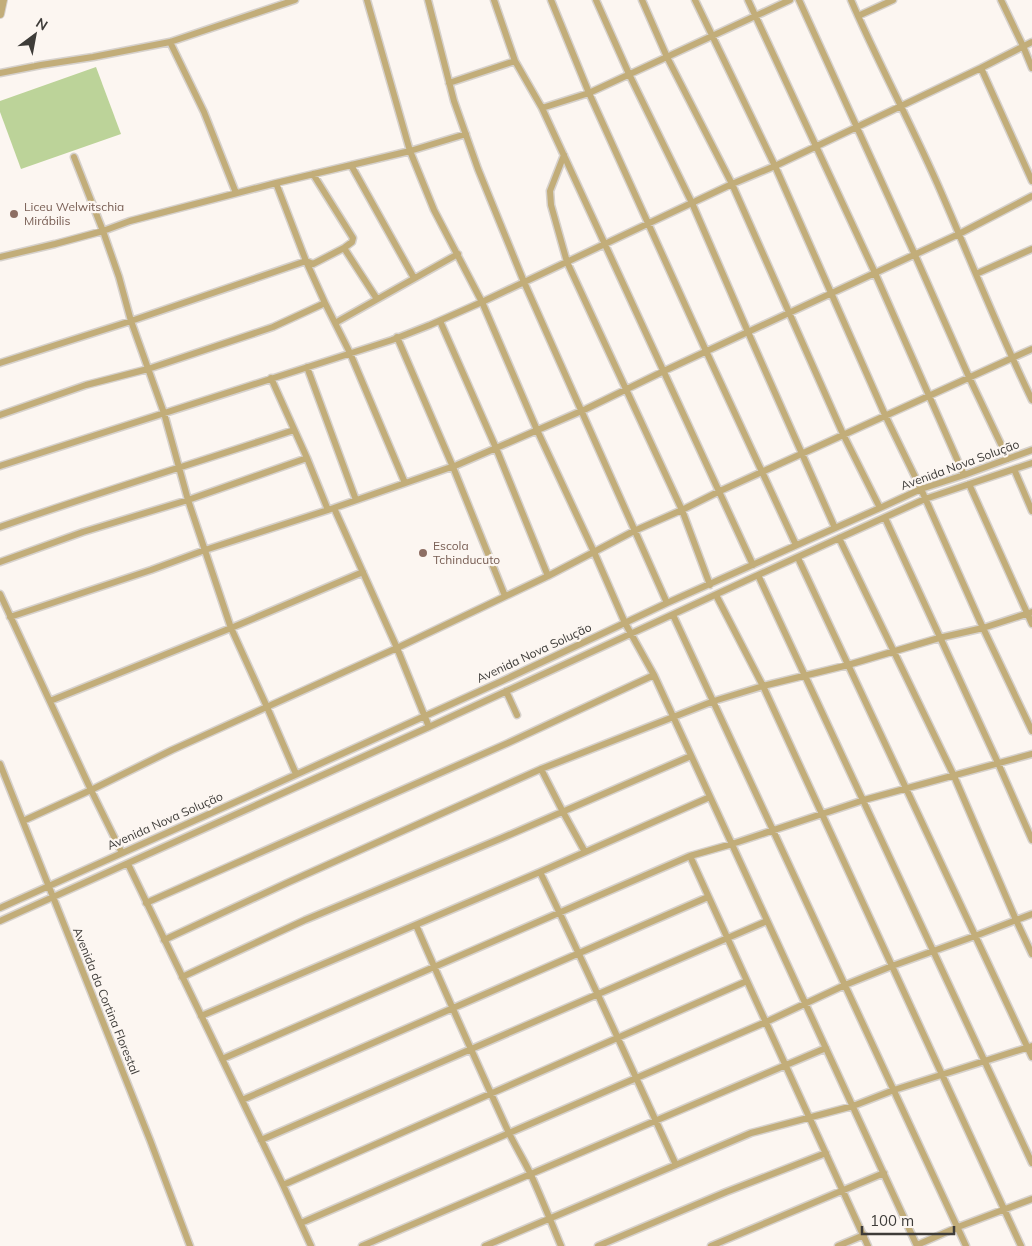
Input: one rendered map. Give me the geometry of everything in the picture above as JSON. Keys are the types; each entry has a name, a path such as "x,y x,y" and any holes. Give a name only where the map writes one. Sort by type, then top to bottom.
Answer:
{"street":[{"path":"0,14 3,0"},
{"path":"0,73 170,42 295,0"},
{"path":"367,0 410,151 434,210 482,302 537,430 625,623 654,675 917,1245 1032,1199"},
{"path":"428,0 454,102 478,169 524,282 667,603"},
{"path":"494,0 515,61 542,108 753,565"},
{"path":"552,0 589,93 796,545"},
{"path":"596,0 629,74 692,203 835,528"},
{"path":"642,0 667,57 732,184 844,434 880,508"},
{"path":"695,0 775,166 885,414 1032,731"},
{"path":"748,0 875,273 964,475"},
{"path":"542,108 589,93 790,0"},
{"path":"799,0 916,255 969,377 1008,459"},
{"path":"851,0 921,148 1011,358 1032,400"},
{"path":"858,16 893,0"},
{"path":"1001,0 1032,68"},
{"path":"170,42 204,112 236,193"},
{"path":"0,466 350,353 440,320 732,184 775,166 1032,42"},
{"path":"449,83 515,61"},
{"path":"981,68 1032,181"},
{"path":"0,256 55,244 103,231 130,221 410,151 466,134"},
{"path":"564,155 550,191 551,205 567,262 682,510 710,585"},
{"path":"74,157 119,277 131,321 164,413 188,500 231,628 296,774"},
{"path":"351,165 414,278"},
{"path":"0,363 131,321 306,261 313,264 344,248 352,242 353,238 313,174"},
{"path":"276,183 306,261 350,353 405,483"},
{"path":"10,617 453,467 581,411 789,312 916,255 1032,196"},
{"path":"344,248 378,299"},
{"path":"976,274 1032,249"},
{"path":"335,323 458,254"},
{"path":"0,415 86,385 148,369 273,327 325,303"},
{"path":"440,320 496,448 548,576"},
{"path":"397,337 453,467 505,596"},
{"path":"22,821 91,790 172,750 397,648 720,491 1032,348"},
{"path":"307,367 356,500"},
{"path":"272,378 307,458 363,572 397,648 429,727"},
{"path":"0,527 83,498 294,430"},
{"name":"Avenida Nova Solução","path":"0,908 921,489 1032,450"},
{"path":"0,562 84,532 188,500 307,458"},
{"name":"Avenida Nova Solução","path":"0,922 925,499 1032,462"},
{"path":"1014,469 1032,511"},
{"path":"969,484 1030,613 1032,624"},
{"path":"885,518 1032,840"},
{"path":"840,538 954,776 1032,954"},
{"path":"798,558 975,936 1030,1047 1032,1057"},
{"path":"50,700 231,628 363,572"},
{"path":"758,575 1032,1162"},
{"path":"0,594 122,853"},
{"path":"716,595 763,686 1021,1246"},
{"path":"164,940 541,769 714,701 763,686 983,628 1030,613"},
{"path":"673,615 966,1246"},
{"path":"146,903 516,739 654,675"},
{"path":"506,691 516,715"},
{"path":"222,1059 690,856 774,831 864,800 1032,754"},
{"path":"182,976 305,920 691,756"},
{"name":"Avenida da Cortina Florestal","path":"0,764 150,1140 190,1246"},
{"path":"541,769 585,852"},
{"path":"201,1016 540,872 710,797"},
{"path":"690,856 868,1246"},
{"path":"128,864 283,1184 311,1246"},
{"path":"540,872 676,1165"},
{"path":"242,1100 708,897"},
{"path":"301,1223 766,1022 845,985 1032,914"},
{"path":"261,1140 767,921"},
{"path":"416,925 509,1133 550,1218 560,1246"},
{"path":"283,1184 747,981"},
{"path":"484,1246 751,1133 852,1106 894,1090 1030,1047"},
{"path":"362,1246 826,1048"},
{"path":"598,1246 726,1192 826,1153"},
{"path":"710,1246 884,1173"},
{"path":"838,1246 864,1235"}],"green space":[{"path":"96,67 121,134 21,169 0,112 0,101"}],"place":[{"name":"Liceu Welwitschia Mirábilis","path":"14,214"},
{"name":"Escola Tchinducuto","path":"423,553"}]}
